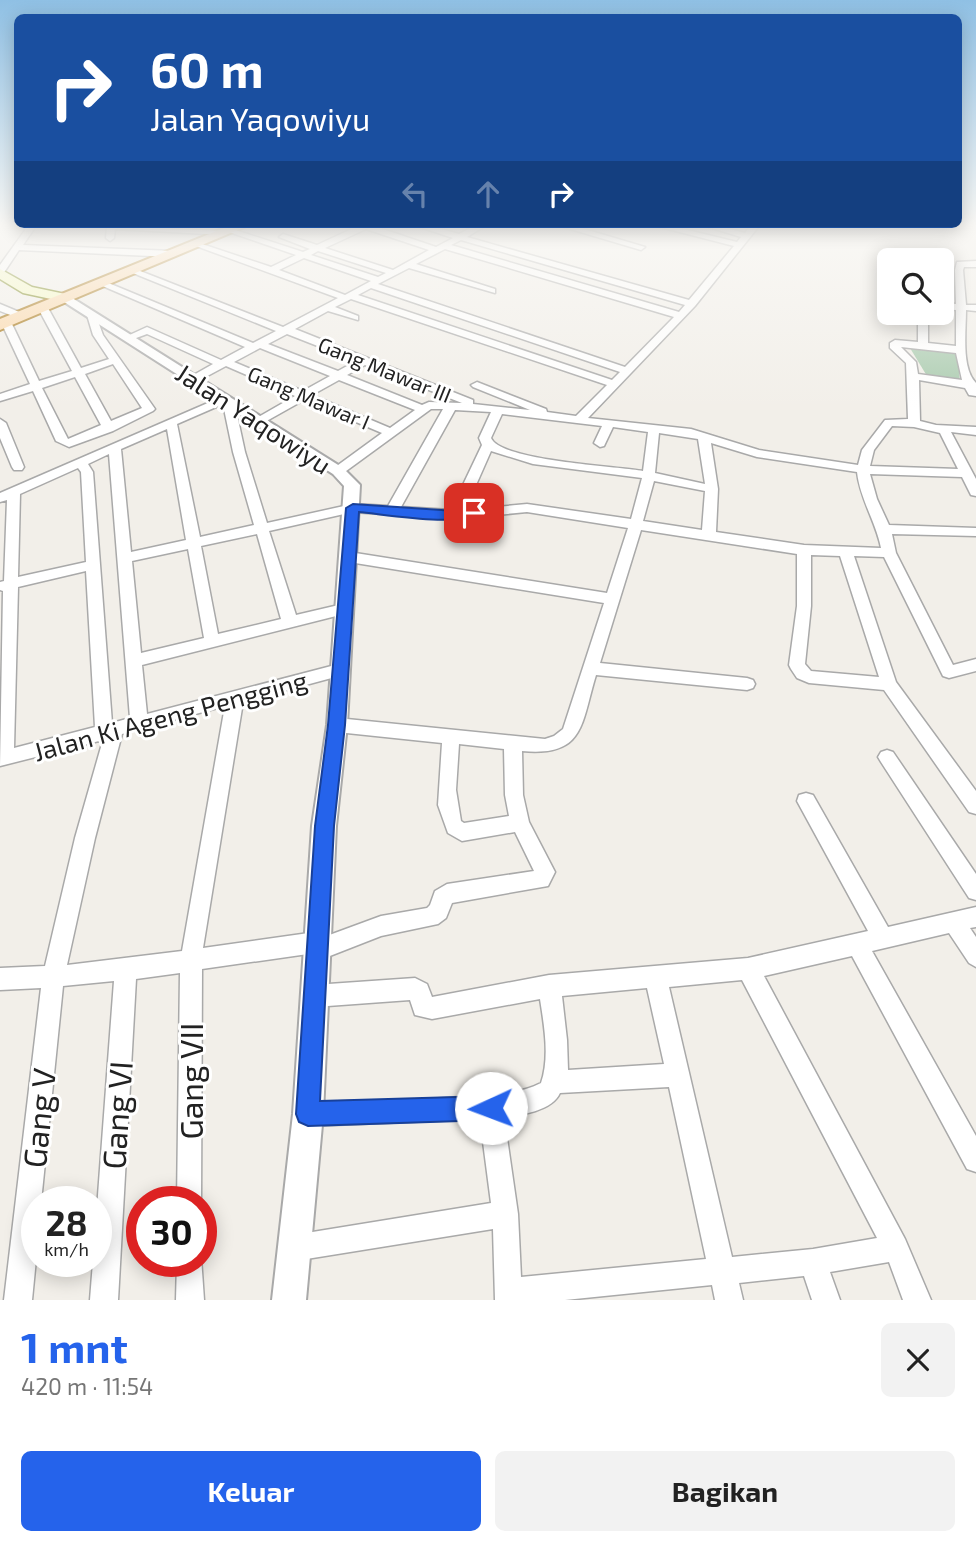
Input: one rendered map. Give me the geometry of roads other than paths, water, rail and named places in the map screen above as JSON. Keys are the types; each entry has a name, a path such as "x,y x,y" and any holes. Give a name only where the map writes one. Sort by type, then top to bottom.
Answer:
{"main road":[{"path":"23,287 65,298"},
{"path":"3,324 96,287"}],"street":[{"path":"110,287 423,409"},
{"name":"Gang Mawar III","path":"173,287 484,408"},
{"path":"319,287 614,384"},
{"path":"194,379 368,287"},
{"path":"385,287 627,371"},
{"path":"478,287 492,291"},
{"path":"583,287 681,316"},
{"path":"635,287 692,304"},
{"path":"579,421 706,287"},
{"path":"961,287 960,326 964,371 974,389"},
{"name":"Jalan Yaqowiyu","path":"65,298 338,471 352,485 353,508 343,609 337,725 324,826 308,1114 289,1300"},
{"path":"0,307 21,316"},
{"path":"954,307 976,308"},
{"path":"43,308 110,428"},
{"path":"328,308 355,318"},
{"path":"3,324 37,385 64,443 110,428 146,412 149,407 98,335 92,315"},
{"path":"923,325 923,344"},
{"path":"464,345 492,326"},
{"path":"960,326 976,327"},
{"name":"Gang Mawar I","path":"128,338 147,330 391,433"},
{"path":"914,423 911,362 894,344 923,344 962,350"},
{"path":"0,398 115,360"},
{"path":"259,421 364,360"},
{"path":"913,376 974,389"},
{"path":"477,385 561,418"},
{"path":"0,498 171,421 226,400 290,622"},
{"path":"338,471 423,409 436,404 654,428 704,437 765,455 863,469 966,473"},
{"path":"393,510 451,406"},
{"path":"456,515 488,445 485,435 497,412"},
{"path":"171,421 212,641"},
{"path":"976,431 889,422 873,439 863,469 867,497 884,529 889,553 949,673 976,665"},
{"path":"0,423 18,467"},
{"path":"600,443 609,424"},
{"path":"940,427 947,432 976,492"},
{"path":"337,725 545,746 559,742 570,733 636,524 649,475 654,428"},
{"path":"704,437 712,489 709,534"},
{"path":"488,445 519,458 649,475 712,489"},
{"path":"114,447 139,722"},
{"name":"Gang V","path":"18,1300 54,978 109,732 92,565 87,472 81,463"},
{"path":"3,759 5,585 14,492"},
{"path":"126,558 353,508 456,515 527,508 804,550 889,553"},
{"path":"884,529 976,533"},
{"path":"804,550 804,606 797,665 800,670 809,677 889,684"},
{"path":"846,553 889,684 976,806"},
{"path":"349,557 611,598"},
{"path":"5,585 92,565"},
{"path":"134,661 343,609"},
{"path":"590,668 747,684"},
{"name":"Jalan Ki Ageng Pengging","path":"3,759 339,670"},
{"name":"Gang VII","path":"190,1186 191,959 235,696"},
{"path":"451,737 447,783 453,827 462,832 520,823"},
{"path":"0,979 54,978 126,971 191,959 316,946 381,926 431,917 436,914 442,898 447,894 541,879 545,872 520,823 514,795 513,743"},
{"path":"887,757 976,891"},
{"path":"806,801 882,937"},
{"path":"314,996 415,989 419,992 423,1007 432,1008 549,986 656,979 748,969 976,917"},
{"path":"954,922 976,956"},
{"path":"856,943 976,1160"},
{"path":"748,969 896,1248 917,1300"},
{"name":"Gang VI","path":"104,1300 126,971"},
{"path":"656,979 729,1300"},
{"path":"308,1114 491,1108 540,1100 549,1092 556,1070 549,986"},
{"path":"554,1082 678,1075"},
{"path":"491,1108 505,1213 509,1296 722,1270 813,1262 896,1248"},
{"path":"294,1248 505,1213"},
{"path":"813,1262 826,1300"},
{"path":"190,1277 190,1300"}]}
